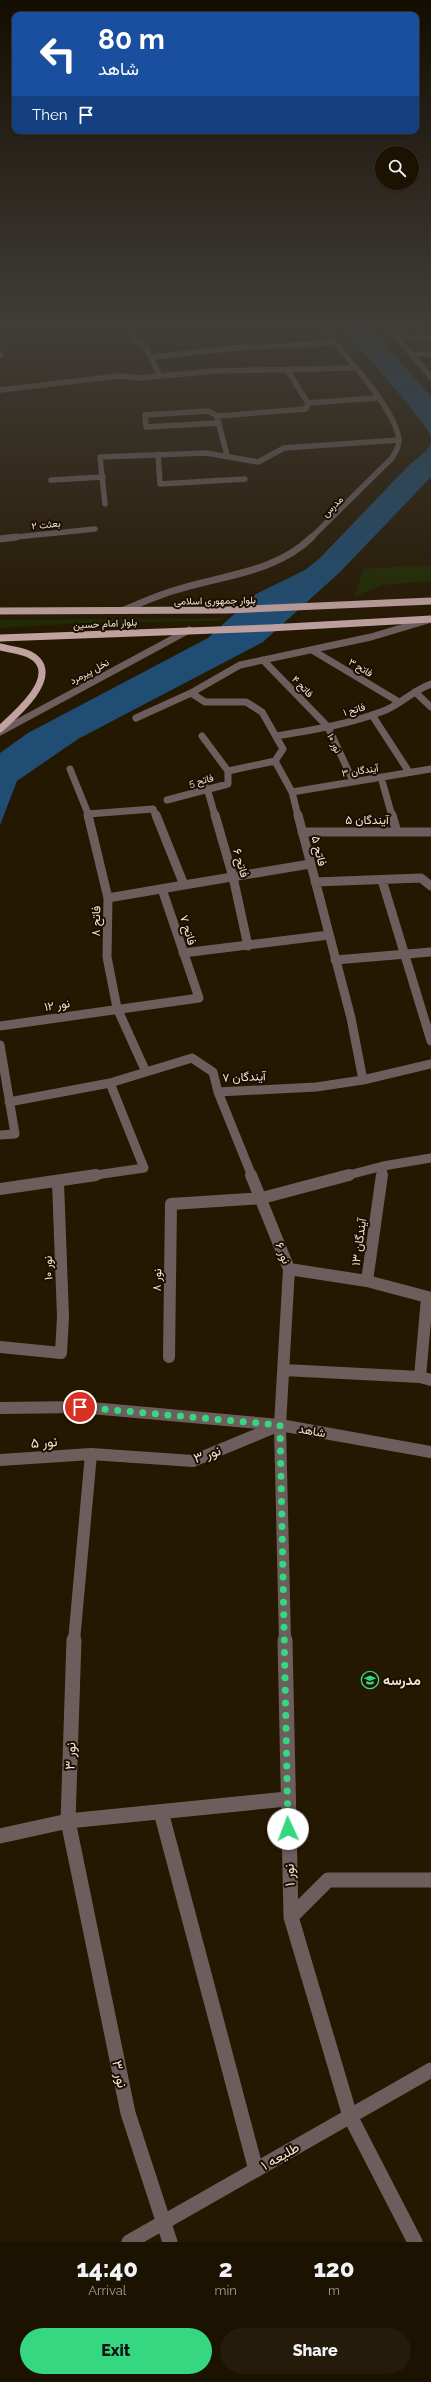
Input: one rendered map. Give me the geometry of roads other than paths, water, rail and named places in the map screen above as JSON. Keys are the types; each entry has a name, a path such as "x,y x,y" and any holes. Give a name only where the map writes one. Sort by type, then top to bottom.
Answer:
{"main road":[{"name":"بلوار جمهوری اسلامی","path":"0,611 227,610 310,608 431,601"},
{"name":"بلوار امام حسین","path":"0,638 189,630 298,628 431,619"},
{"path":"0,647 18,649 34,656 42,665 43,673 36,690 0,731"}],"street":[{"path":"220,428 227,455"},
{"path":"104,504 103,477 100,457 206,453 227,455 258,462 284,448 399,440 395,428"},
{"name":"مدرس","path":"124,610 175,590 272,565 301,548 392,458 398,448 399,440"},
{"path":"158,454 160,484 245,479"},
{"path":"51,480 103,477"},
{"name":"بعثت ۲","path":"0,538 95,529"},
{"path":"136,718 191,692 240,664 371,637 431,619"},
{"name":"نخل پیرمرد","path":"0,731 189,630"},
{"name":"فاتح ۳","path":"312,650 399,702"},
{"name":"فاتح ۴","path":"263,660 328,727"},
{"name":"فاتح ۱","path":"276,736 328,727 388,710 415,692 431,684"},
{"path":"191,692 206,702 246,702 262,712 283,749 275,761"},
{"path":"415,692 431,707"},
{"path":"372,715 409,772"},
{"name":"نور ۱۰","path":"328,727 354,781"},
{"path":"202,736 228,771"},
{"name":"فاتح 5","path":"167,800 207,788 228,784 228,771 275,761"},
{"name":"فاتح ۵","path":"275,761 292,792 314,882 351,1018 363,1080"},
{"name":"آیندگان ۳","path":"292,792 431,768"},
{"name":"فاتح ۸","path":"70,769 88,814 108,898 107,957 117,1008 146,1072"},
{"path":"381,777 397,832"},
{"name":"فاتح ۶","path":"207,788 234,877 248,946"},
{"path":"88,814 153,809 184,885"},
{"name":"آیندگان ۵","path":"302,832 431,832"},
{"path":"108,898 310,864"},
{"path":"314,882 421,878 431,886"},
{"path":"382,880 403,954 431,1041"},
{"name":"فاتح ۷","path":"117,1008 199,998 162,889"},
{"path":"183,953 329,935"},
{"path":"335,960 431,952"},
{"name":"نور ۱۲","path":"0,1026 117,1008"},
{"path":"0,1045 15,1134 0,1136"},
{"name":"آیندگان ۷","path":"9,1102 110,1083 192,1058 213,1072 218,1092 316,1087 363,1080 431,1064"},
{"path":"0,1189 58,1182 144,1168 110,1083"},
{"name":"نور ۶","path":"218,1092 262,1198 289,1269 280,1425"},
{"path":"262,1198 384,1166 431,1158"},
{"name":"آیندگان ۱۳","path":"384,1166 367,1280 429,1298"},
{"name":"نور ۱۰","path":"0,1347 61,1353 63,1317 58,1182"},
{"name":"نور ۸","path":"169,1357 171,1204 262,1198"},
{"path":"289,1269 367,1280"},
{"path":"284,1370 426,1378 429,1298"},
{"name":"شاهد","path":"0,1408 80,1407 280,1425 431,1452"},
{"name":"نور ۳","path":"170,2242 162,2223 128,2113 68,1821 73,1651 91,1454 193,1461 280,1425"},
{"name":"نور ۱","path":"280,1425 287,1799 291,1917 350,2116 415,2242"},
{"name":"نور ۵","path":"0,1460 91,1454"},
{"path":"0,1836 68,1821 287,1799"},
{"path":"161,1812 256,2170"},
{"path":"291,1917 328,1880 431,1880"},
{"name":"طلیعه ۱","path":"129,2242 431,2070"}],"water":[{"path":"426,428 431,428 431,438"},
{"path":"431,443 431,477 341,571 263,642 78,739 17,781 0,825 0,753 28,733 208,638 256,594 305,570 320,558 409,465 426,451"}],"place":[{"name":"مدرسه","path":"370,1680"}]}
